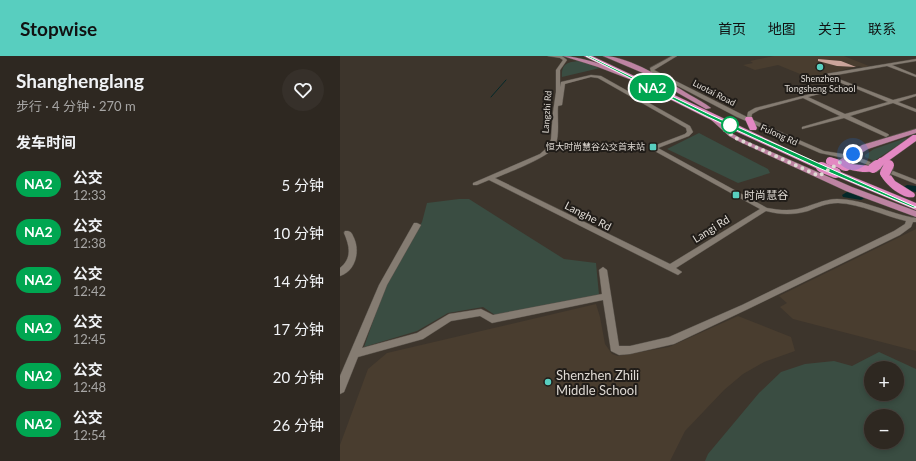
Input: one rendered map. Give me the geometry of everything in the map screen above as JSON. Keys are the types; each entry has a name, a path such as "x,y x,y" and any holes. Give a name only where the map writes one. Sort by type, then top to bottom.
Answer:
{"highway":[{"path":"588,56 605,60"},
{"path":"597,56 709,112"},
{"name":"Fulong Rd","path":"605,60 635,80 709,112 824,166 842,169 913,196"},
{"name":"Fulong Rd","path":"709,112 753,128 815,156 824,166"},
{"path":"748,119 753,128"},
{"path":"913,196 885,176 885,167 916,137"},
{"path":"842,169 885,167 916,146"},
{"name":"Fulong Rd","path":"842,169 916,207"}],"main road":[{"path":"565,56 600,66 635,80"},
{"path":"824,166 916,133"},
{"path":"824,166 886,208 901,211 914,218"}],"street":[{"name":"Langzhi Rd","path":"475,184 542,155 554,145 558,70 565,60 562,57 550,56"},
{"name":"Luotai Road","path":"675,56 651,69 652,71 739,116 822,152 852,157 916,182"},
{"path":"916,60 826,75 916,111"},
{"path":"909,61 916,64"},
{"path":"887,65 916,76"},
{"path":"560,105 563,83 591,76 601,78 690,129 690,132 687,135 653,148 765,209 781,212 798,212 822,204 837,202 886,208"},
{"path":"748,119 750,113 757,109 850,85"},
{"path":"804,128 916,95"},
{"path":"804,97 886,135"},
{"name":"Langhe Rd","path":"490,178 678,272"},
{"name":"Langi Rd","path":"670,268 765,209"},
{"path":"602,270 614,348 616,350 630,350 660,344 746,307 897,233 908,225 914,218"},
{"path":"340,389 383,285 417,225"},
{"path":"340,272 347,267 354,253 354,246 348,233"},
{"path":"355,354 420,336 449,318 481,312 492,319 606,296"}],"shaded area":[{"name":"Shenzhen Tongsheng School","path":"774,56 844,56 869,66 864,68 859,66 810,78 778,65 755,70 743,65 753,63 750,61"},
{"path":"916,229 916,351 793,319 780,307 787,303 779,296"},
{"name":"Shenzhen Zhili Middle School","path":"596,304 605,344 612,354 618,356 669,347 738,316 791,337 795,351 764,362 743,374 724,390 685,431 670,461 340,461 340,445 368,369 387,353"}],"green space":[{"path":"579,61 600,68 562,77 563,69 566,64"},
{"path":"699,133 768,169 770,173 738,183 667,149"},
{"path":"906,138 907,139 874,161 865,157 865,155 874,149"},
{"path":"469,199 564,259 596,263 599,295 495,315 483,307 448,313 417,331 364,347 386,284 422,222 427,203"},
{"path":"879,352 899,361 864,361 864,401 904,401 904,363 916,369 916,461 705,461 708,454 759,393 781,372 805,364 834,361 852,366"}],"building":[{"path":"818,59 841,61 856,67 837,66 818,61"}],"waterway":[{"path":"491,97 506,80"},
{"path":"907,188 916,189"},
{"path":"847,195 861,197"}],"bus line":[{"name":"NA2","path":"587,56 710,116 916,207"}],"place":[{"name":"Shenzhen Tongsheng School","path":"820,67"},
{"name":"恒大时尚慧谷公交首末站","path":"653,147"},
{"name":"时尚慧谷","path":"736,195"},
{"name":"Shenzhen Zhili Middle School","path":"548,382"}],"route":[{"path":"730,125 725,130 736,138 819,176 853,154"}]}
